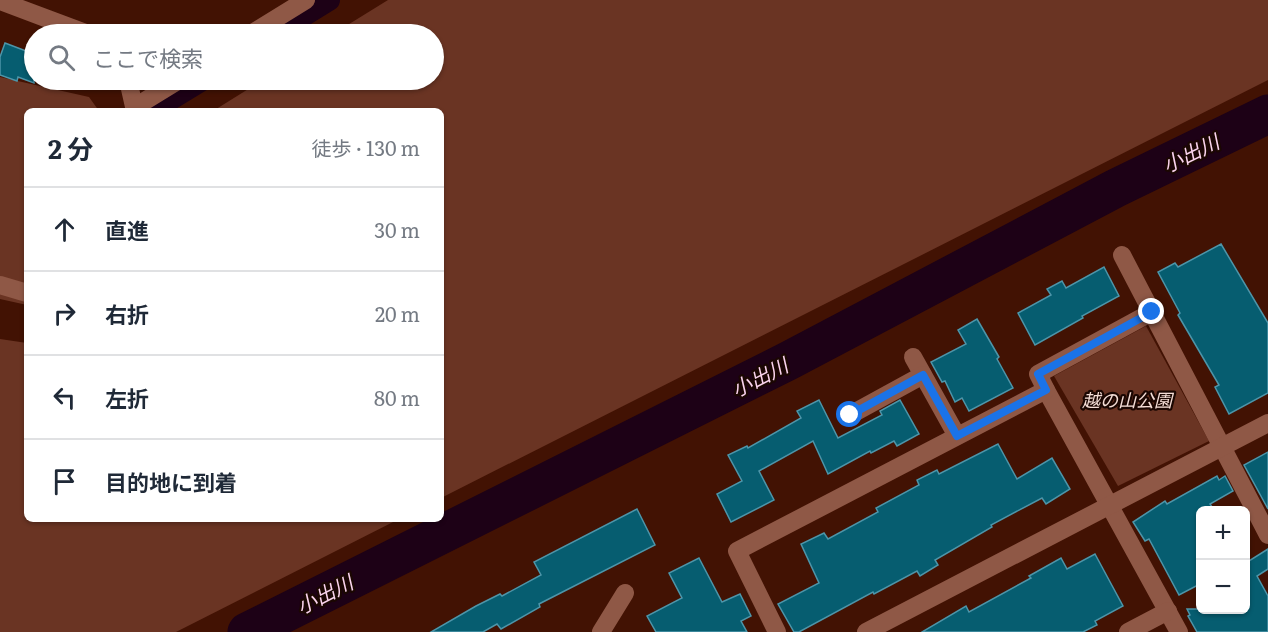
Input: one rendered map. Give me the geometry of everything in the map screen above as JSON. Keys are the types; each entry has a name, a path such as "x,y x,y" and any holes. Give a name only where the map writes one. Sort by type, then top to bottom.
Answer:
{"street":[{"path":"267,24 306,0"},
{"path":"0,1 61,24"},
{"path":"130,90 135,108"},
{"path":"137,108 164,90"},
{"path":"1122,255 1268,535"},
{"path":"0,285 24,292"},
{"path":"1152,312 1038,374 1179,632"},
{"path":"913,357 957,436"},
{"path":"850,415 923,375"},
{"path":"777,632 737,551 1046,390"},
{"path":"866,632 1268,423"},
{"path":"601,632 625,593"},
{"path":"1128,632 1168,611"}],"green space":[{"path":"388,0 1268,0 1268,80 444,496 444,108 218,108 247,90 444,90 444,24 349,24"},
{"path":"0,77 24,82 24,90 58,90 89,97 97,108 24,108 24,304 0,299"},
{"name":"越の山公園","path":"1146,326 1209,441 1118,486 1054,376"},
{"path":"0,339 24,343 24,522 393,522 176,632 0,632"}],"building":[{"path":"5,43 24,50 24,79 18,77 17,81 0,75 0,57"},
{"path":"1221,244 1268,323 1268,393 1229,414 1215,387 1219,385 1178,315 1180,313 1158,272 1175,263 1178,267"},
{"path":"1104,267 1119,296 1035,345 1018,313 1051,295 1047,289 1062,281 1066,288"},
{"path":"977,319 999,357 997,359 1013,388 969,411 962,398 955,402 945,381 942,382 931,362 966,344 958,330"},
{"path":"819,400 838,438 882,415 880,411 900,400 919,434 897,446 894,441 871,453 870,451 828,474 813,441 759,471 774,500 731,522 717,494 742,481 728,455 747,446 748,448 801,418 797,411"},
{"path":"998,444 1017,479 1052,458 1070,489 1046,504 1042,498 991,525 992,527 935,560 938,565 920,576 917,571 799,632 794,632 778,604 819,583 801,544 824,533 828,539 878,512 876,508 919,485 917,480 937,470 939,474"},
{"path":"1268,452 1268,509 1244,465"},
{"path":"1217,476 1219,480 1225,476 1233,491 1210,504 1211,506 1196,506 1196,586 1179,595 1149,539 1145,541 1133,522 1165,501 1167,504"},
{"path":"637,509 655,545 539,604 540,607 501,629 497,624 483,632 431,632 476,606 500,594 502,596 541,575 534,562"},
{"path":"1268,549 1268,569 1257,576 1268,596 1268,632 1197,632 1188,616 1190,615 1187,609 1196,609 1196,614 1250,614 1250,560"},
{"path":"1095,554 1123,606 1095,621 1097,625 1083,632 922,632 966,606 969,612 1031,578 1029,576 1061,558 1067,569"},
{"path":"699,558 722,602 740,594 751,616 741,621 747,632 656,632 647,616 682,598 669,573"}],"waterway":[{"path":"290,24 329,0"},
{"path":"156,108 186,90"},
{"name":"小出川","path":"247,632 788,361 1116,188 1268,114"}],"route":[{"path":"850,415 923,375 957,436 1046,390 1038,374 1152,312"}]}
